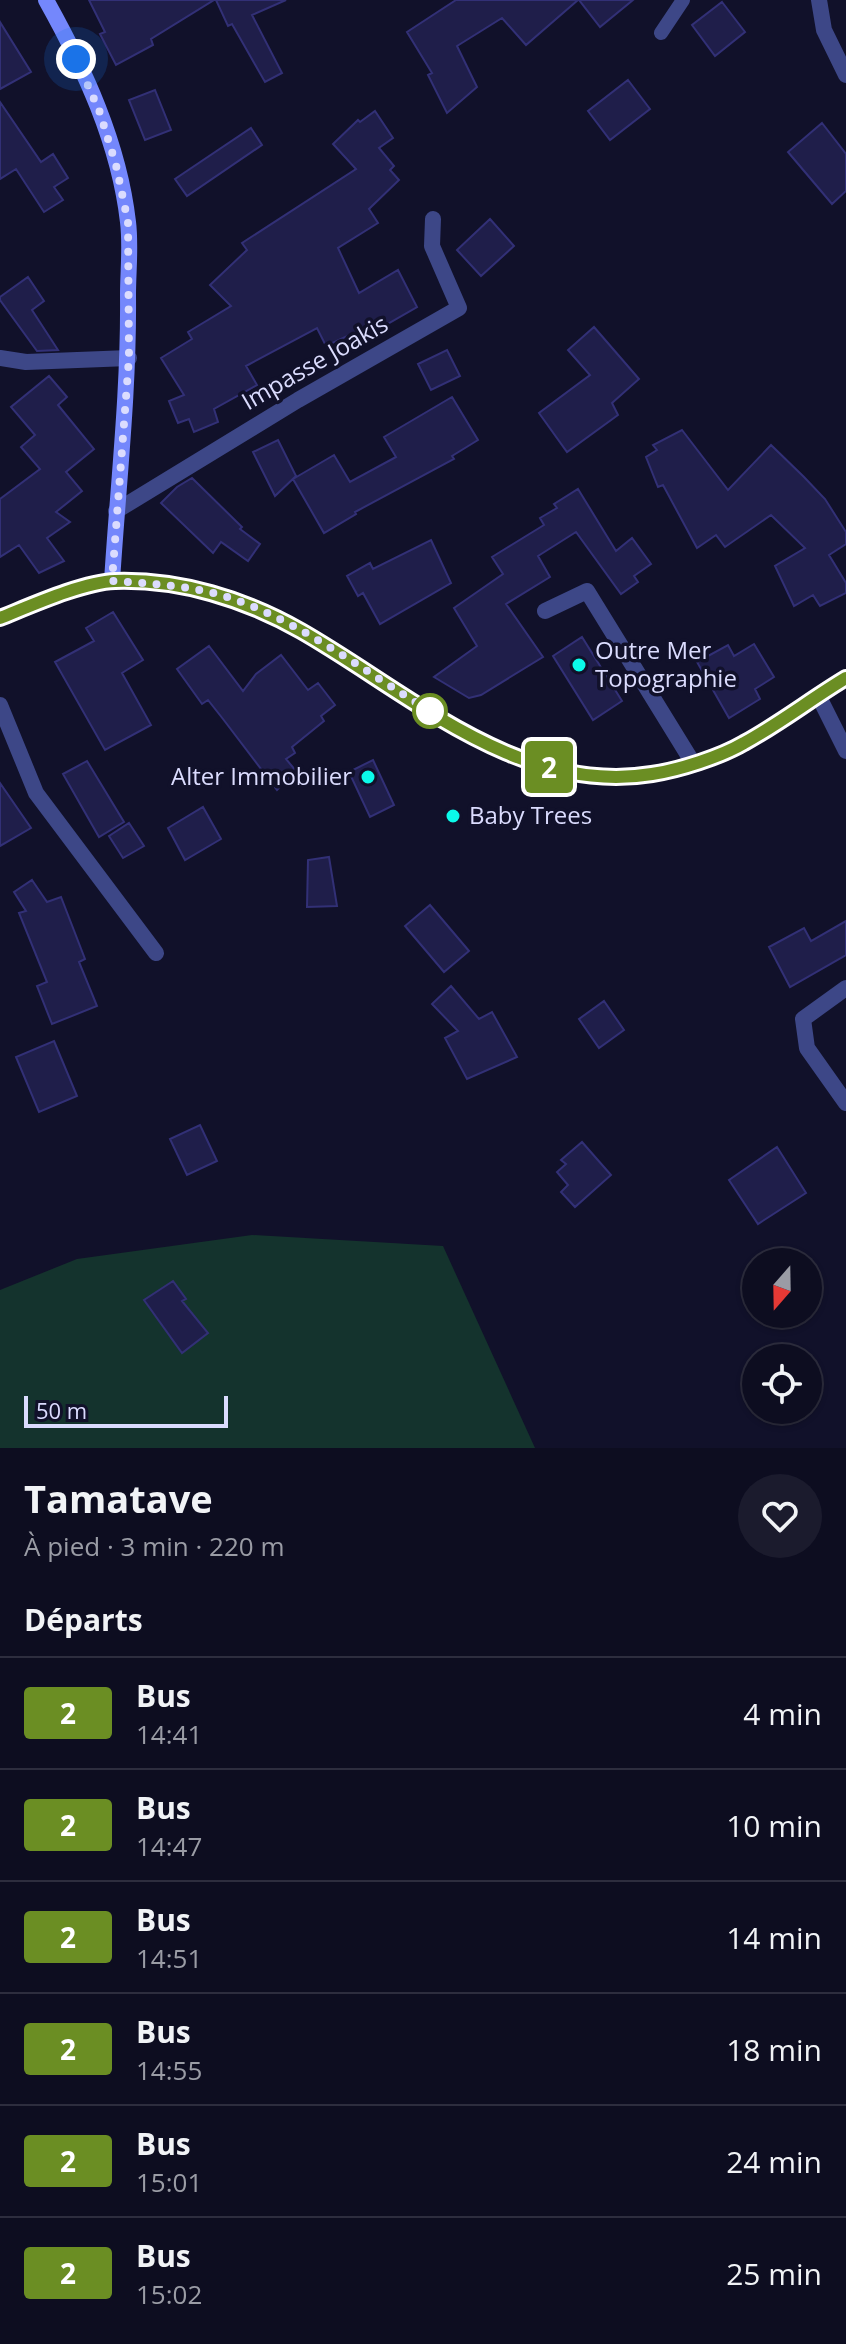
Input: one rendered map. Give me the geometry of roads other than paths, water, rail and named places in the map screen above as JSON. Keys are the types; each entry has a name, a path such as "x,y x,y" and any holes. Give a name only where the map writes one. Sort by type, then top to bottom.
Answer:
{"main road":[{"path":"46,0 99,110 116,165 128,222 129,358 112,581"},
{"path":"0,618 57,596 112,581 164,584 213,593 300,630 474,737 526,760 565,772 611,779 654,774 742,745 846,678"}],"street":[{"path":"819,0 824,30 846,75"},
{"name":"Impasse Joakis","path":"116,511 298,400 459,308 432,246 433,219"},
{"path":"0,358 26,362 129,358"},
{"path":"545,611 587,591 693,763"},
{"path":"818,695 846,751"},
{"path":"0,705 36,793 156,953"},
{"path":"846,988 803,1019 807,1048 846,1103"}],"lane":[{"path":"661,33 683,0"}],"place":[{"name":"Outre Mer Topographie","path":"579,665"},
{"name":"Alter Immobilier","path":"368,777"},
{"name":"Baby Trees","path":"453,816"}]}
